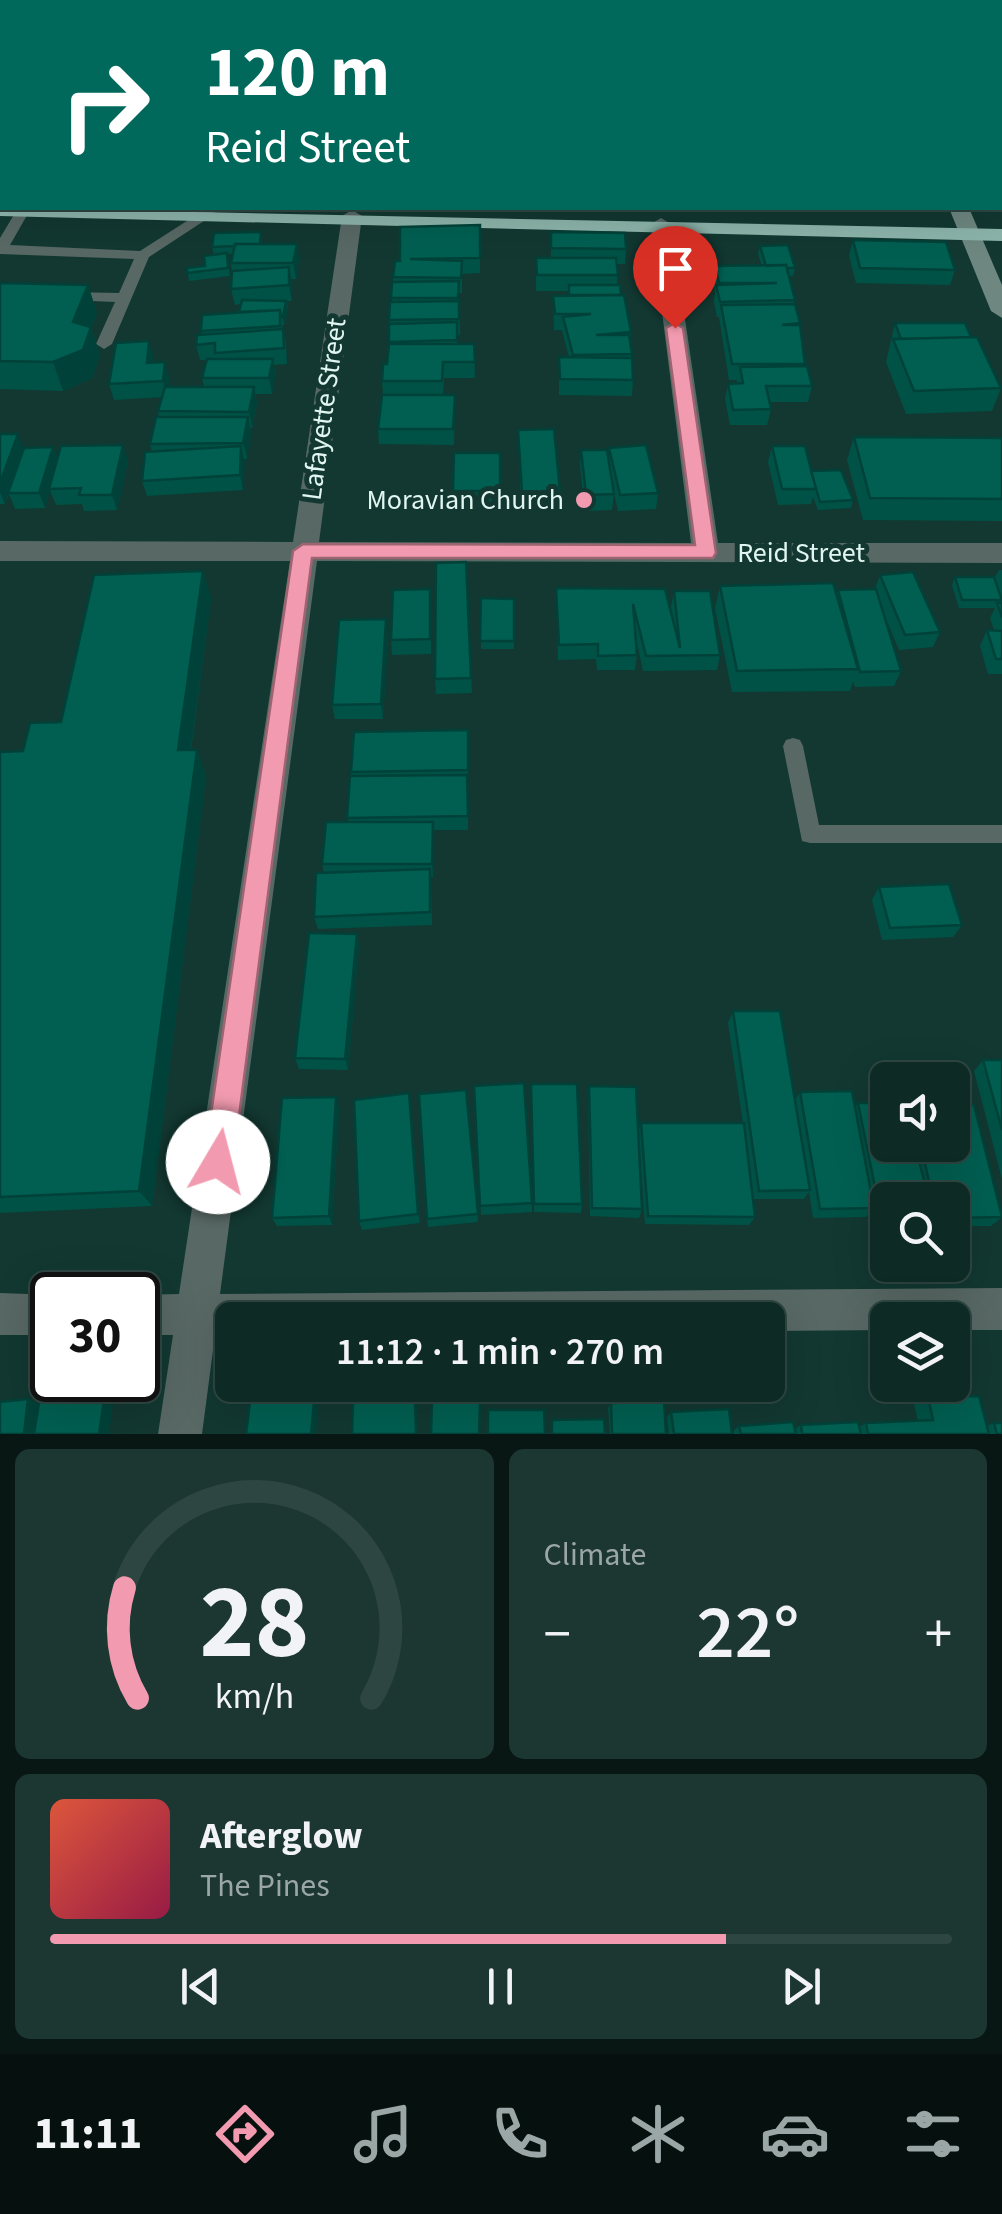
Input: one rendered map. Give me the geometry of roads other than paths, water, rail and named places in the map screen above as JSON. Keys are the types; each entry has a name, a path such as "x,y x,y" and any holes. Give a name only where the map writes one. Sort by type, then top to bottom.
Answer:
{"highway":[{"path":"0,210 661,224 1002,236"}],"street":[{"path":"960,210 1002,311"},
{"name":"Lafayette Street","path":"180,1434 352,216"},
{"path":"661,224 706,553"},
{"name":"Reid Street","path":"0,551 1002,553"},
{"path":"160,1315 1002,1309"},
{"path":"0,1314 30,1315"}],"lane":[{"path":"23,210 0,250 143,254 209,213"},
{"path":"104,344 143,254"},
{"path":"53,296 124,298"},
{"path":"793,746 810,834 1002,834"}],"place":[{"name":"Moravian Church","path":"584,500"}]}
